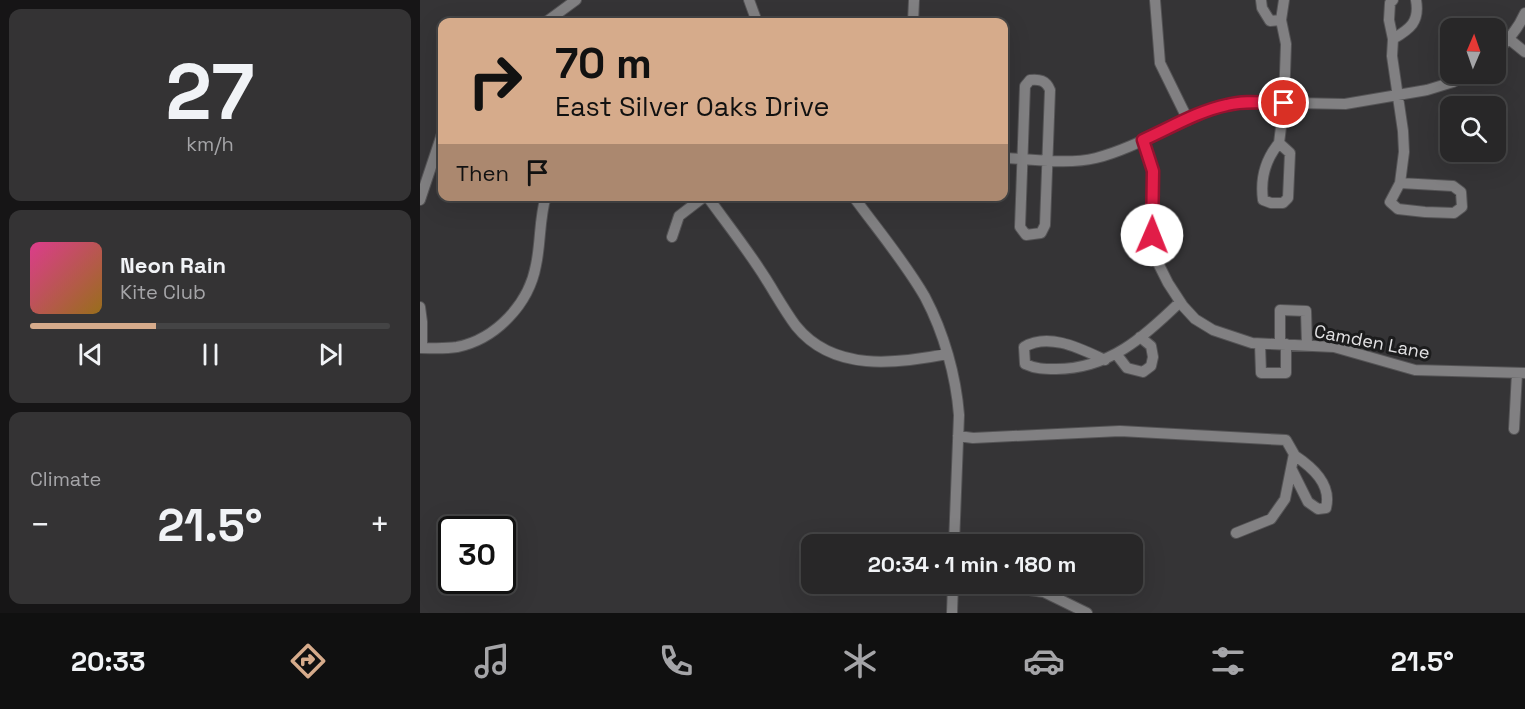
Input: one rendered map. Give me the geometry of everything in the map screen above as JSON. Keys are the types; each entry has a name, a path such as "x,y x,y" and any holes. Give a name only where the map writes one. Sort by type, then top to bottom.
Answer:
{"street":[{"path":"551,18 576,0"},
{"path":"749,0 756,18"},
{"path":"913,18 914,0"},
{"path":"1155,0 1160,63 1188,120"},
{"path":"1261,0 1262,8 1270,21 1281,20"},
{"path":"1279,143 1290,153 1288,198 1283,203 1271,203 1263,200 1263,172 1269,154 1279,143 1284,103 1286,44 1281,20 1284,0"},
{"path":"1393,0 1390,3 1389,20 1404,152 1400,183 1390,202 1398,210 1454,213 1462,207 1461,192 1454,186 1400,183"},
{"path":"1392,39 1409,29 1418,13 1416,0"},
{"path":"1506,42 1521,23 1525,13"},
{"path":"1509,39 1525,51"},
{"path":"1036,80 1048,84 1050,90 1048,160 1045,225 1041,233 1026,235 1020,227 1025,86 1027,82 1036,80"},
{"path":"1008,158 1071,160 1094,158 1119,151 1227,105 1242,102 1345,104 1427,90 1446,84"},
{"name":"Camden Lane","path":"1143,140 1153,171 1154,249 1168,283 1180,302 1195,319 1213,330 1236,339 1260,344 1334,347 1414,370 1521,373"},
{"path":"420,200 438,146"},
{"path":"420,307 421,348 441,349 471,343 489,334 504,322 526,294 534,273 545,201"},
{"path":"672,237 679,216 699,201"},
{"path":"710,201 765,277 797,328 815,343 830,352 865,362 910,360 947,354"},
{"path":"857,201 924,296 936,319 947,354 957,396 954,534"},
{"path":"1105,360 1076,347 1053,342 1034,341 1024,347 1025,364 1036,369 1070,369 1105,360 1117,355 1180,302"},
{"path":"1260,344 1261,373 1286,373 1280,310 1306,311 1306,345"},
{"path":"1117,355 1127,368 1143,372 1151,366 1153,357 1151,346 1140,337"},
{"path":"1514,429 1521,373"},
{"path":"958,436 974,438 1120,431 1286,440 1294,455 1314,469 1325,489 1328,500 1326,508 1318,509 1308,502 1292,469"},
{"path":"1236,533 1271,519 1285,499 1294,455"},
{"path":"952,613 953,594"},
{"path":"1048,594 1087,613"}],"route":[{"path":"1152,235 1153,171 1143,140 1207,111 1227,105 1242,102 1284,103"}]}
